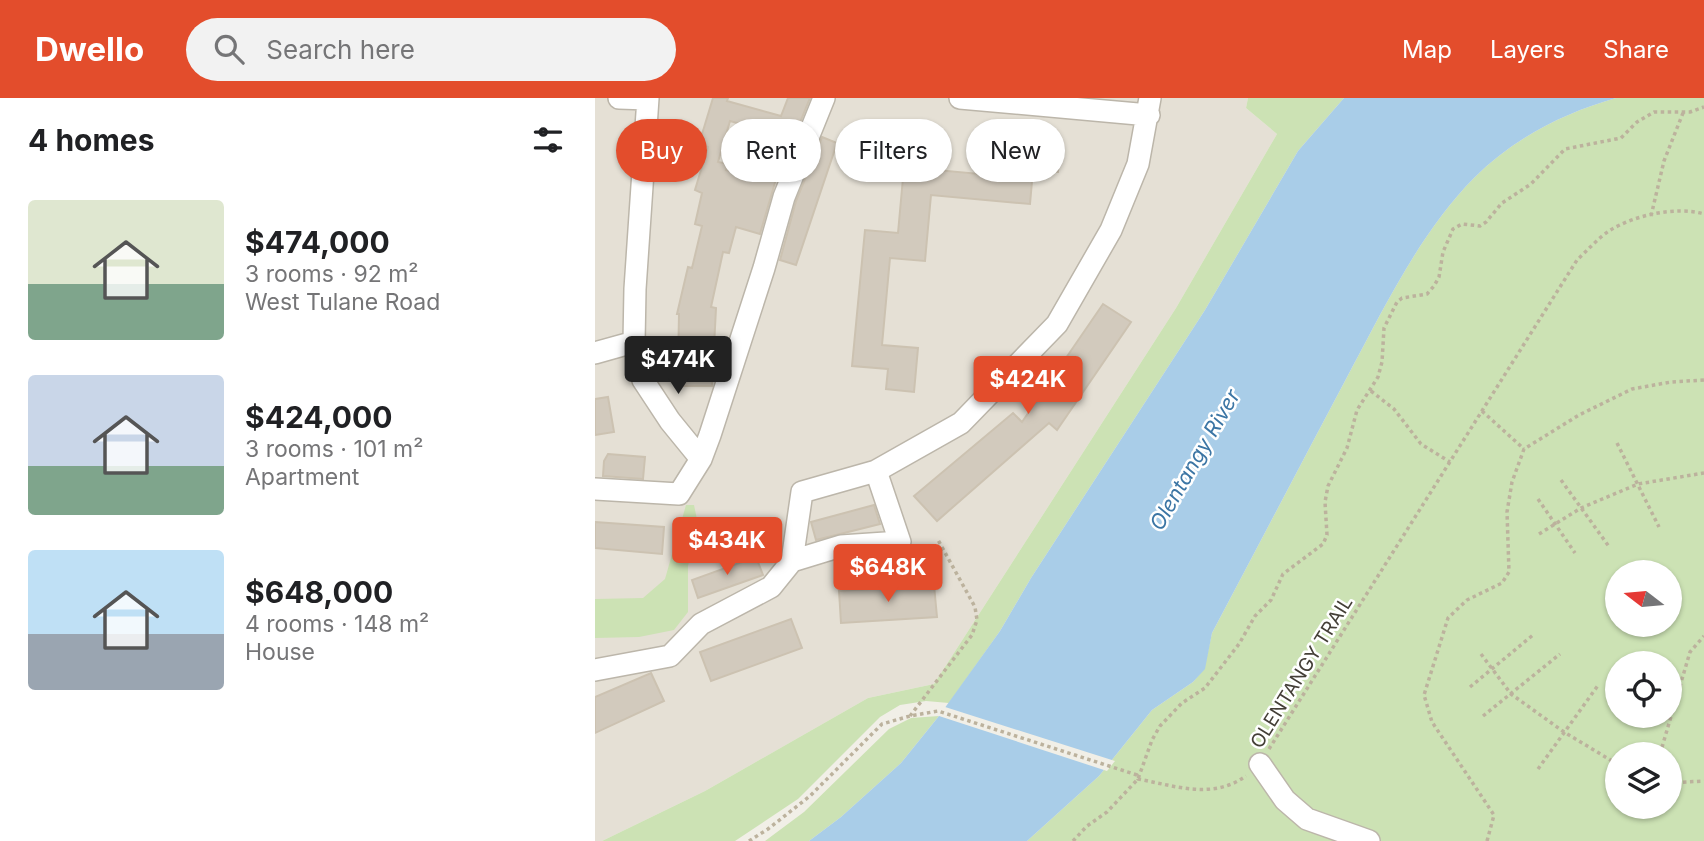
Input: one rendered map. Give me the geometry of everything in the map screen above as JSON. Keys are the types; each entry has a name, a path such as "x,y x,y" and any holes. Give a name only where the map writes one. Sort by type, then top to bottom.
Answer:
{"street":[{"path":"619,98 648,99 634,342 643,380 670,421 701,459"},
{"path":"595,489 679,494 701,459 764,268 783,197 824,98"},
{"path":"595,670 670,656 701,624 771,587 792,561 802,492 876,471 961,423 1057,324 1111,230 1138,164 1149,106 960,98"},
{"path":"595,352 634,342"},
{"path":"792,561 841,546 900,542 876,471"},
{"path":"1260,764 1285,800 1307,819 1369,841"}],"path":[{"path":"1073,841 1087,826 1107,813 1138,779 1152,740 1166,719 1182,703 1205,688 1239,644 1255,616 1271,600 1283,574 1323,544 1327,535 1325,502 1328,486 1347,448 1357,410 1371,391 1382,362 1383,336 1391,313 1402,298 1427,294 1434,286 1453,229 1462,224 1480,226 1486,222 1502,203 1531,184 1565,149 1621,138 1637,122 1654,112 1683,113 1704,107"},
{"path":"1651,215 1664,161 1683,113"},
{"name":"OLENTANGY TRAIL","path":"748,841 810,796 882,724 938,711 1137,775 1138,779 1199,791 1220,789 1237,782 1260,764 1577,260 1608,231 1651,215 1704,214"},
{"path":"1487,841 1494,816 1432,722 1424,695 1448,618 1467,600 1502,583 1509,572 1507,512 1512,482 1524,449 1579,415 1632,389 1671,382 1704,380"},
{"path":"1371,391 1394,409 1421,444 1450,462"},
{"path":"1482,411 1524,449"},
{"path":"1617,443 1659,527"},
{"path":"1539,534 1581,508 1638,484 1704,473"},
{"path":"1561,480 1610,548"},
{"path":"1538,499 1575,553"},
{"path":"910,716 972,635 977,620 975,607 937,538"},
{"path":"1469,687 1533,635"},
{"path":"1664,742 1690,652 1704,636"},
{"path":"1481,654 1511,694 1564,732 1605,757"},
{"path":"1483,716 1560,654"},
{"path":"1538,769 1599,684"},
{"path":"1682,782 1704,781"}],"shaded area":[{"path":"595,98 1248,98 1246,108 1277,134 1176,308 934,684 868,698 705,791 602,841 595,841"}],"green space":[{"path":"1248,98 1344,98 1298,151 1205,310 1031,578 1000,631 949,703 926,701 900,705 880,717 798,799 735,841 602,841 705,791 868,698 934,684 1176,308 1277,134 1246,108"},
{"path":"1616,98 1704,98 1704,841 1027,841 1099,776 1152,710 1193,682 1204,669 1212,633 1388,300 1419,248 1454,199 1505,151 1540,129 1577,111"},
{"path":"686,505 694,505 698,524 688,566 688,612 674,630 639,637 595,638 595,599 643,598 665,579"},
{"path":"939,716 901,763 841,817 809,841 765,841 804,812 889,729 911,718"}],"water":[{"name":"Olentangy River","path":"1344,98 1616,98 1577,111 1522,140 1489,164 1454,199 1419,248 1388,300 1212,633 1205,669 1193,682 1152,710 1099,776 1027,841 809,841 841,817 901,763 939,716 1000,631 1031,578 1205,310 1298,151"}],"pier":[{"path":"942,706 1115,761 1107,771 936,715"}],"building":[{"path":"713,98 728,98 727,101 781,116 788,98 810,98 802,119 721,119 721,152 718,162 721,163 721,182 775,182 760,234 736,227 729,253 723,252 711,307 716,308 712,386 683,386 684,368 678,368 677,314 688,267 692,268 702,226 695,224 702,193 695,190 697,182 707,182 707,119"},
{"path":"822,137 835,142 835,149 796,265 780,260 804,182 821,182"},
{"path":"952,171 966,173 966,182 1032,182 1030,204 931,195 925,261 890,258 882,345 918,348 914,392 886,389 888,369 852,366 865,230 898,233 903,182 952,182"},
{"path":"1103,304 1131,322 1057,430 1049,423 937,521 914,496 1013,413 1022,422"},
{"path":"608,397 614,432 595,435 595,399"},
{"path":"608,454 645,457 643,479 603,476 604,461"},
{"path":"874,505 880,524 816,540 811,522"},
{"path":"595,522 664,527 662,554 595,548"},
{"path":"756,557 763,575 698,598 692,580"},
{"path":"934,585 937,617 841,623 839,591"},
{"path":"791,619 802,648 711,681 700,652"},
{"path":"651,673 664,701 595,733 595,697"}]}
